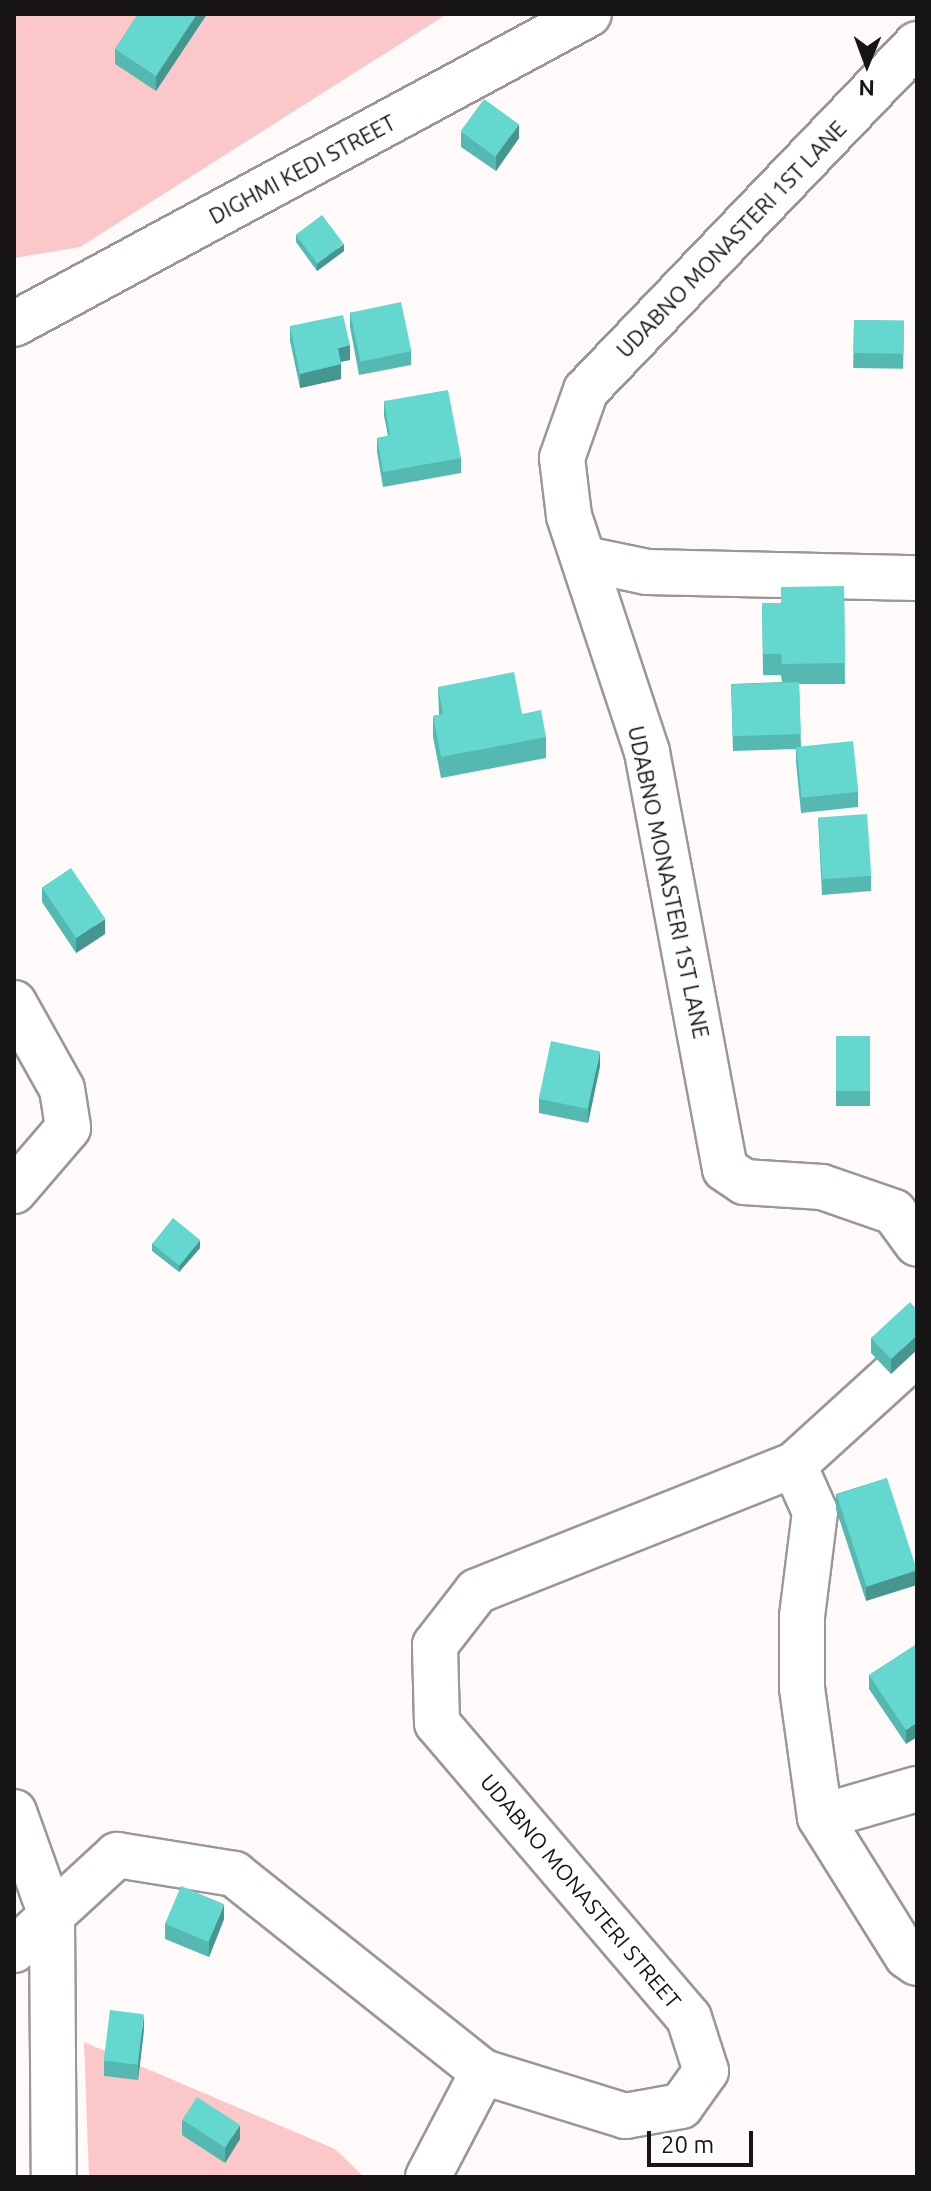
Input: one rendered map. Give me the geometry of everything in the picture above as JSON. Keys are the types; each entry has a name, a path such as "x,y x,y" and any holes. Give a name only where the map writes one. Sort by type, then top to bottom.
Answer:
{"street":[{"name":"DIGHMI KEDI STREET","path":"14,324 589,14"},
{"name":"UDABNO MONASTERI 1ST LANE","path":"917,44 586,390 562,458 569,516 647,752 725,1169 744,1182 822,1187 894,1212 917,1244"},
{"path":"585,559 647,572 917,578"},
{"path":"14,1003 62,1089 68,1128 14,1191"},
{"name":"UDABNO MONASTERI STREET","path":"52,1918 117,1855 234,1874 483,2072 625,2116 681,2106 706,2071 689,2018 437,1723 435,1645 477,1591 794,1465 917,1353"},
{"path":"794,1465 815,1512 802,1617 802,1688 820,1817 907,1956 917,1963"},
{"path":"820,1817 917,1789"},
{"path":"14,1812 52,1918 54,2177"},
{"path":"14,1950 52,1918"},
{"path":"428,2177 483,2072"}],"shaded area":[{"path":"14,14 447,14 80,247 14,258"},
{"path":"84,2042 335,2149 364,2177 89,2177"}],"building":[{"path":"138,14 197,14 156,76 115,49"},
{"path":"484,99 519,124 495,157 460,131"},
{"path":"322,215 344,244 317,264 296,235"},
{"path":"401,302 411,351 361,362 350,313"},
{"path":"343,315 350,345 338,348 341,364 300,374 290,326"},
{"path":"854,320 904,321 903,354 853,353"},
{"path":"448,390 461,458 383,472 377,438 390,435 384,401"},
{"path":"844,586 845,663 782,664 781,654 763,654 762,603 781,603 781,587"},
{"path":"514,672 522,714 541,710 546,737 441,757 433,716 443,714 438,687"},
{"path":"799,682 801,734 733,736 731,684"},
{"path":"853,741 858,792 802,798 796,747"},
{"path":"867,814 871,876 822,879 818,817"},
{"path":"71,868 105,919 76,938 42,888"},
{"path":"836,1036 870,1036 870,1091 836,1091"},
{"path":"551,1041 600,1051 588,1109 539,1099"},
{"path":"173,1218 200,1240 179,1266 152,1244"},
{"path":"910,1302 917,1310 917,1335 891,1359 871,1338"},
{"path":"887,1478 917,1570 867,1587 837,1494"},
{"path":"917,1644 917,1722 906,1730 869,1675"},
{"path":"181,1886 224,1904 208,1942 165,1924"},
{"path":"110,2010 144,2014 138,2065 104,2061"},
{"path":"197,2097 240,2125 225,2147 182,2120"}]}
